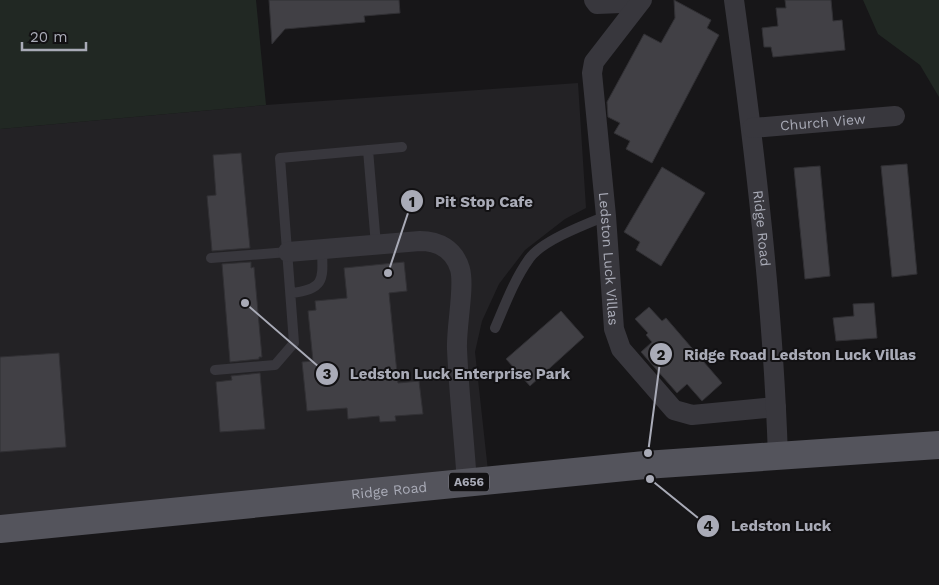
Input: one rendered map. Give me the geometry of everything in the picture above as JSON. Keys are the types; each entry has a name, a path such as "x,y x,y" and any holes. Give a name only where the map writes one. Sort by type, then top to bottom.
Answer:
{"main road":[{"name":"Ridge Road","path":"0,528 645,465 778,458 939,445"}],"street":[{"path":"594,0 597,4 621,3 624,0"},
{"name":"Ledston Luck Villas","path":"642,0 594,62 592,73 606,216 614,329 621,349 661,398 674,410 692,415 776,408"},
{"name":"Ridge Road","path":"734,0 752,128 776,408 778,458"},
{"name":"Church View","path":"752,128 895,116"},
{"path":"288,252 434,241 445,246 460,269 461,283 457,348 467,483"}],"lane":[{"path":"215,370 275,365 294,343 280,158 402,147"},
{"path":"368,150 376,244"},
{"path":"495,328 511,291 530,257 570,230 606,216"},
{"path":"291,293 309,291 320,283 323,274 322,250"},
{"path":"212,258 288,252"}],"shaded area":[{"path":"0,0 256,0 266,105 0,129"},
{"path":"863,0 939,0 939,97 920,65 878,34"},
{"path":"578,83 586,208 565,219 525,250 499,284 482,321 475,352 489,480 0,529 0,129 266,105"}],"building":[{"path":"269,0 399,0 400,13 364,16 365,22 285,29 272,44"},
{"path":"674,0 711,20 707,28 719,35 652,163 626,149 630,141 614,133 620,123 608,117 607,102 644,34 661,43 675,18"},
{"path":"785,0 831,0 833,21 842,20 845,50 773,57 771,47 764,47 762,28 778,26 776,8 786,8"},
{"path":"241,153 250,248 212,251 207,196 216,195 213,155"},
{"path":"907,164 917,274 892,277 881,166"},
{"path":"820,166 830,276 805,279 794,168"},
{"path":"662,167 705,193 661,266 636,250 640,242 624,232"},
{"path":"251,262 251,268 254,267 262,357 259,357 259,359 230,362 222,264"},
{"path":"404,262 407,291 389,293 398,383 419,381 423,414 395,416 396,421 380,422 379,416 348,419 347,408 307,411 302,362 313,361 308,311 316,310 315,301 347,298 344,268"},
{"path":"874,303 877,338 836,341 833,318 854,316 853,304"},
{"path":"649,307 662,321 666,318 722,383 702,401 687,384 677,393 641,352 652,342 646,335 648,333 635,319"},
{"path":"561,311 584,337 530,386 506,359"},
{"path":"59,353 66,447 0,452 0,357"},
{"path":"260,373 265,429 220,432 216,382 232,380 231,376"}],"place":[{"name":"Pit Stop Cafe","path":"388,273"},
{"name":"Ledston Luck Enterprise Park","path":"245,303"},
{"name":"Ridge Road Ledston Luck Villas","path":"648,453"},
{"name":"Ledston Luck","path":"650,479"}]}
